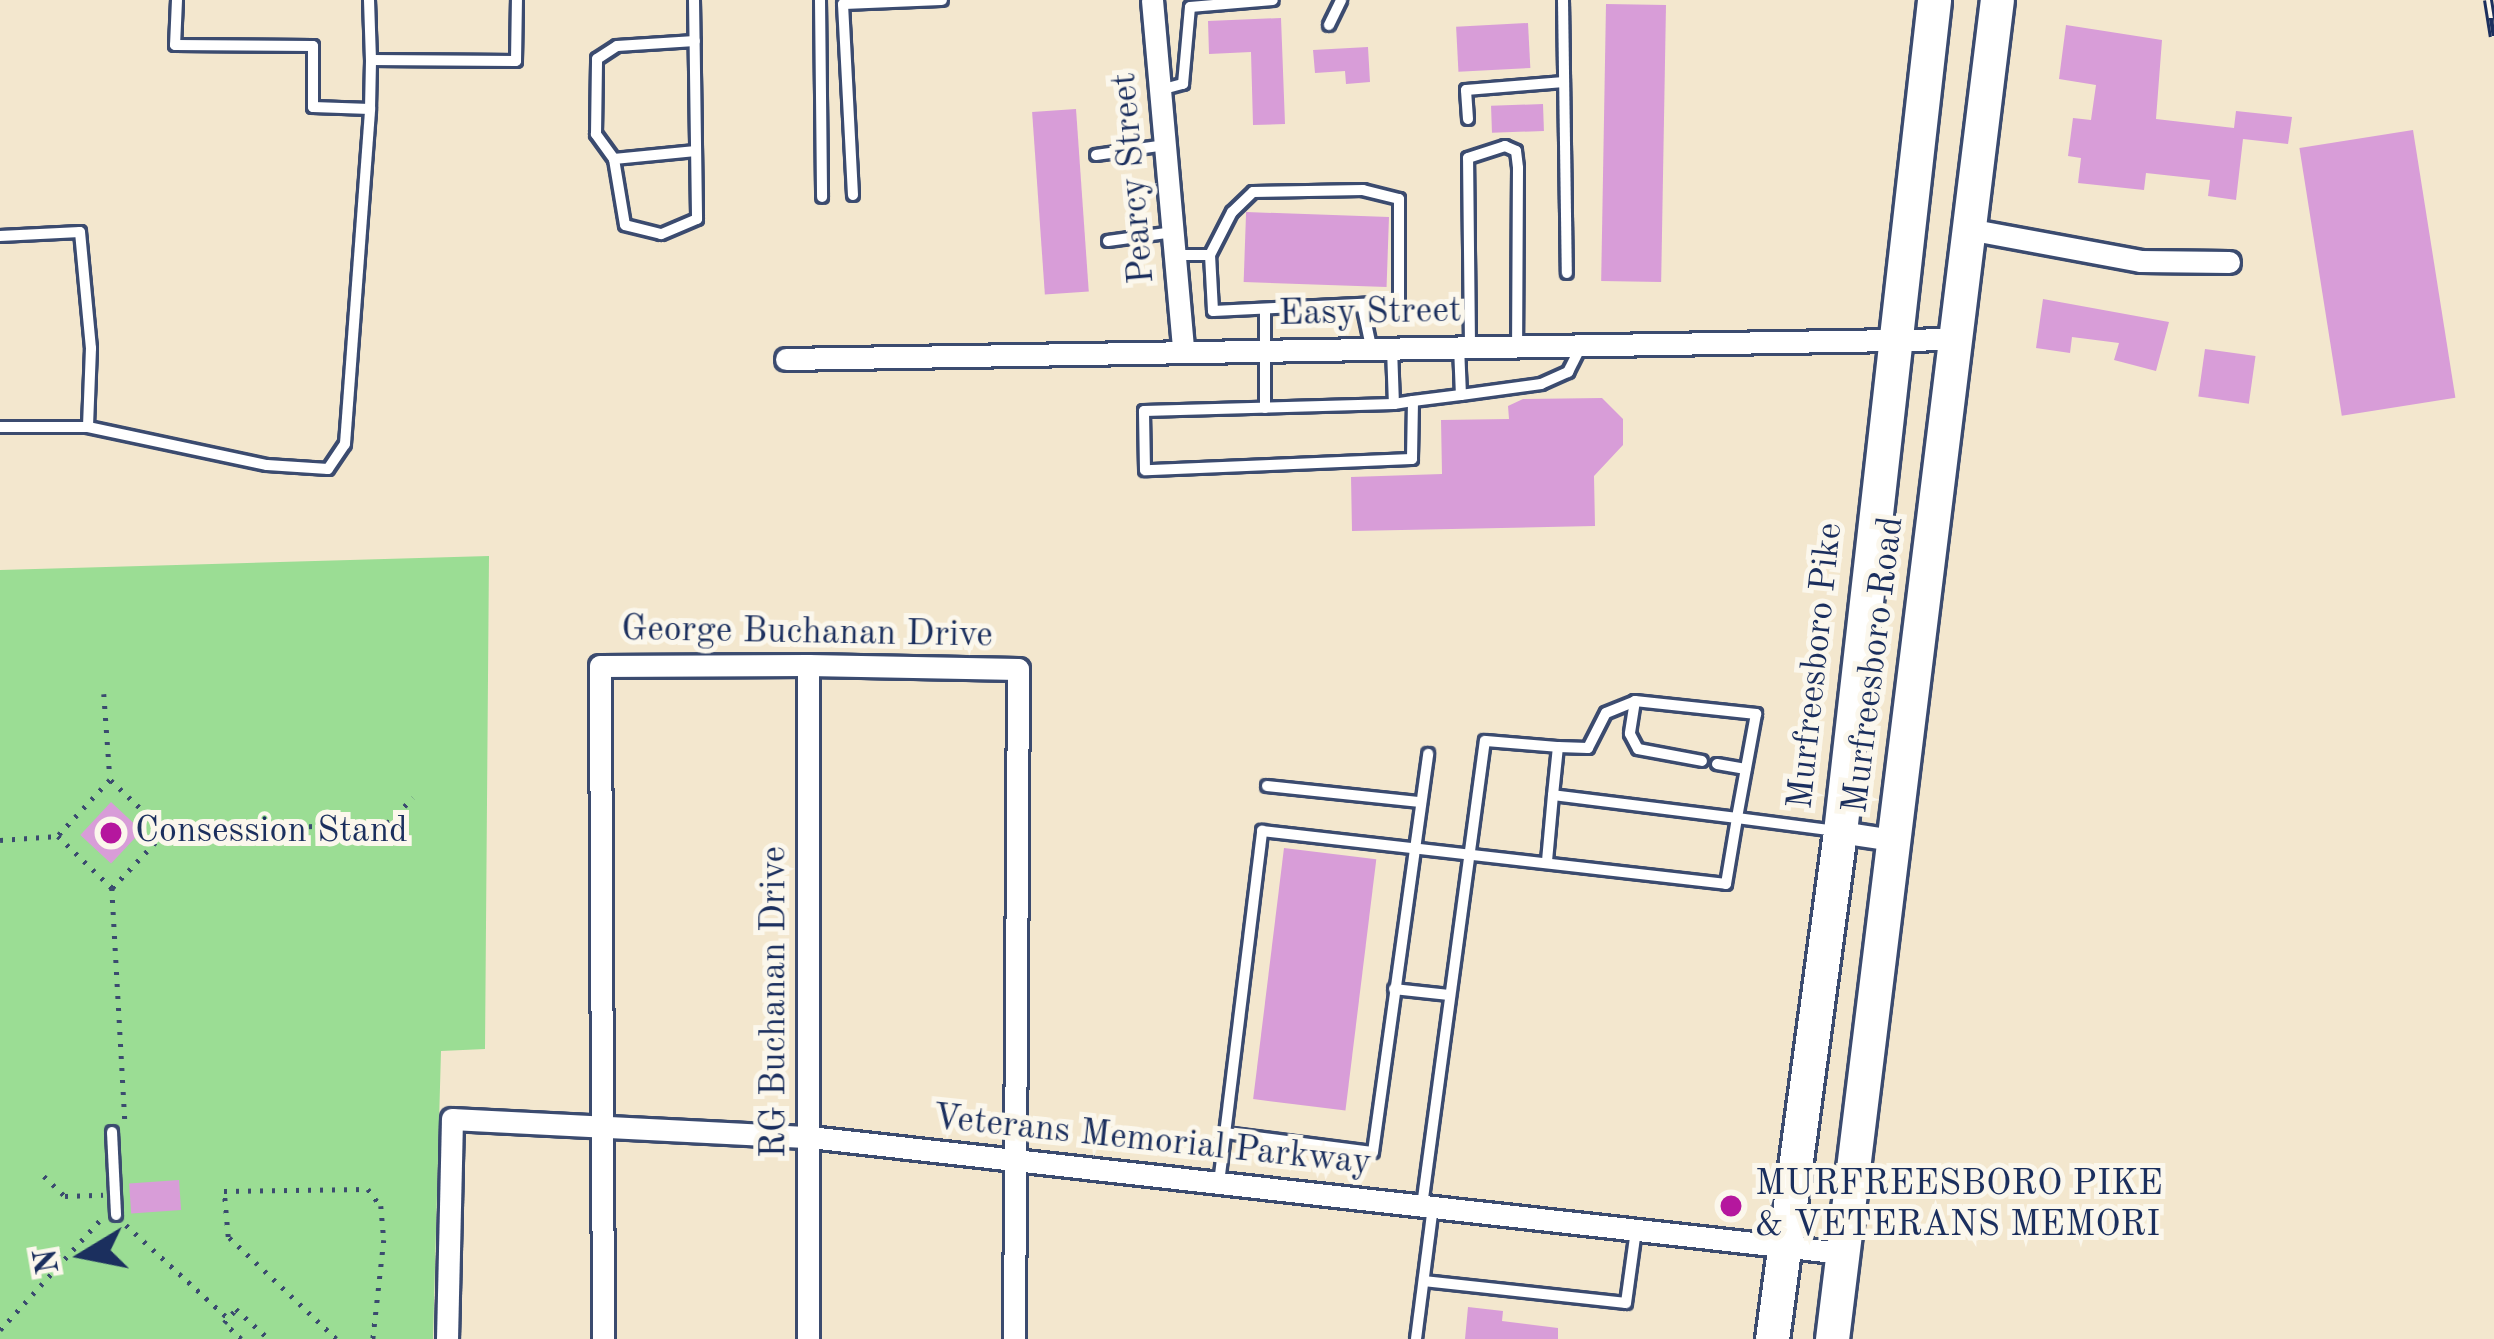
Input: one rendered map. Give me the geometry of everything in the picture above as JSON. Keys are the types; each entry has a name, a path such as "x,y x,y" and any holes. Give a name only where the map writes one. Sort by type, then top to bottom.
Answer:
{"main road":[{"name":"Murfreesboro Pike","path":"1772,1339 1840,832 1890,340 1934,0"},
{"name":"Murfreesboro Road","path":"1832,1339 1997,0"}],"street":[{"name":"Pearcy Street","path":"1152,0 1183,350"},
{"path":"1968,230 2140,261 2229,262"},
{"name":"Easy Street","path":"786,359 1954,339"},
{"name":"George Buchanan Drive","path":"602,1339 600,665 1018,669 1014,1339"},
{"name":"RG Buchanan Drive","path":"808,665 808,1339"},
{"path":"1840,832 1893,840"},
{"name":"Veterans Memorial Parkway","path":"447,1339 452,1119 810,1137 1843,1253"}],"lane":[{"path":"177,0 175,45 314,46 313,107 370,109"},
{"path":"0,427 88,427 267,465 328,469 345,444 370,109 369,0"},
{"path":"370,60 516,61 517,0"},
{"path":"694,0 697,219 662,234 625,225 614,160 596,134 597,59 617,46 694,41"},
{"path":"820,0 822,197"},
{"path":"853,195 843,4 942,0"},
{"path":"1160,90 1183,84 1190,7 1273,0"},
{"path":"1329,26 1341,0"},
{"path":"1562,0 1567,273"},
{"path":"1468,119 1466,90 1564,82"},
{"path":"1096,155 1165,145"},
{"path":"1461,395 1468,158 1504,146 1516,151 1518,168 1517,345"},
{"path":"614,160 696,151"},
{"path":"1363,190 1399,199 1399,302 1364,309 1213,311 1210,256 1253,192 1363,190"},
{"path":"0,236 80,232 91,348 88,427"},
{"path":"1108,241 1173,232"},
{"path":"1174,255 1210,256"},
{"path":"1364,309 1381,347 1394,404"},
{"path":"1265,312 1265,408"},
{"path":"1413,401 1412,460 1145,470 1144,411 1394,404 1413,401 1541,384 1568,372 1582,344"},
{"path":"1635,701 1630,734 1638,749 1702,761"},
{"path":"1220,1183 1262,832 1468,854 1547,861 1726,884 1756,714 1635,701 1606,713 1588,748 1485,742 1468,854 1449,995 1416,1339"},
{"path":"1547,861 1558,747"},
{"path":"1226,1133 1373,1152 1428,754"},
{"path":"1717,764 1747,769"},
{"path":"1267,786 1420,802"},
{"path":"1553,795 1840,832"},
{"path":"1394,989 1449,995"},
{"path":"116,1216 118,1131"},
{"path":"1424,1281 1626,1303 1636,1230"}],"path":[{"path":"104,694 110,780 165,832"},
{"path":"0,840 58,836 110,780"},
{"path":"112,888 165,832 387,823 413,798"},
{"path":"58,836 112,888 118,1131"},
{"path":"44,1177 65,1196 115,1195"},
{"path":"336,1339 228,1237 224,1192 368,1190 381,1206 384,1240 373,1339"},
{"path":"0,1330 110,1210 228,1318"},
{"path":"242,1339 224,1323 236,1309 269,1339"}],"green space":[{"path":"489,556 485,1049 441,1051 433,1339 0,1339 0,570"}],"building":[{"path":"1606,4 1666,5 1661,282 1601,281"},
{"path":"1281,18 1285,124 1253,125 1251,52 1209,54 1208,21"},
{"path":"1528,23 1530,68 1458,72 1456,27"},
{"path":"2066,25 2162,40 2156,119 2234,128 2236,111 2292,117 2288,144 2243,139 2236,200 2208,196 2210,180 2146,173 2144,190 2078,183 2081,158 2068,156 2073,118 2091,120 2096,85 2059,79"},
{"path":"1368,47 1370,82 1346,84 1345,71 1315,73 1313,50"},
{"path":"1543,104 1544,131 1492,133 1491,106"},
{"path":"1076,109 1089,292 1045,295 1032,112"},
{"path":"2413,130 2455,398 2342,416 2299,148"},
{"path":"1246,212 1389,217 1387,287 1244,282"},
{"path":"2043,299 2169,322 2156,371 2114,360 2119,343 2072,337 2070,353 2036,348"},
{"path":"2205,349 2256,356 2249,404 2198,397"},
{"path":"1602,398 1623,419 1623,445 1594,476 1595,526 1352,531 1351,477 1442,474 1441,420 1509,419 1508,406 1523,399"},
{"name":"Consession Stand","path":"111,802 142,831 111,864 80,835"},
{"path":"1284,848 1376,859 1345,1110 1253,1099"},
{"path":"179,1180 181,1210 131,1213 129,1183"},
{"path":"1468,1307 1503,1311 1502,1321 1558,1328 1558,1339 1465,1339"}],"railway":[{"path":"2488,0 2494,37"}],"place":[{"name":"Consession Stand","path":"111,833"},
{"name":"MURFREESBORO PIKE & VETERANS MEMORI","path":"1731,1206"}]}
